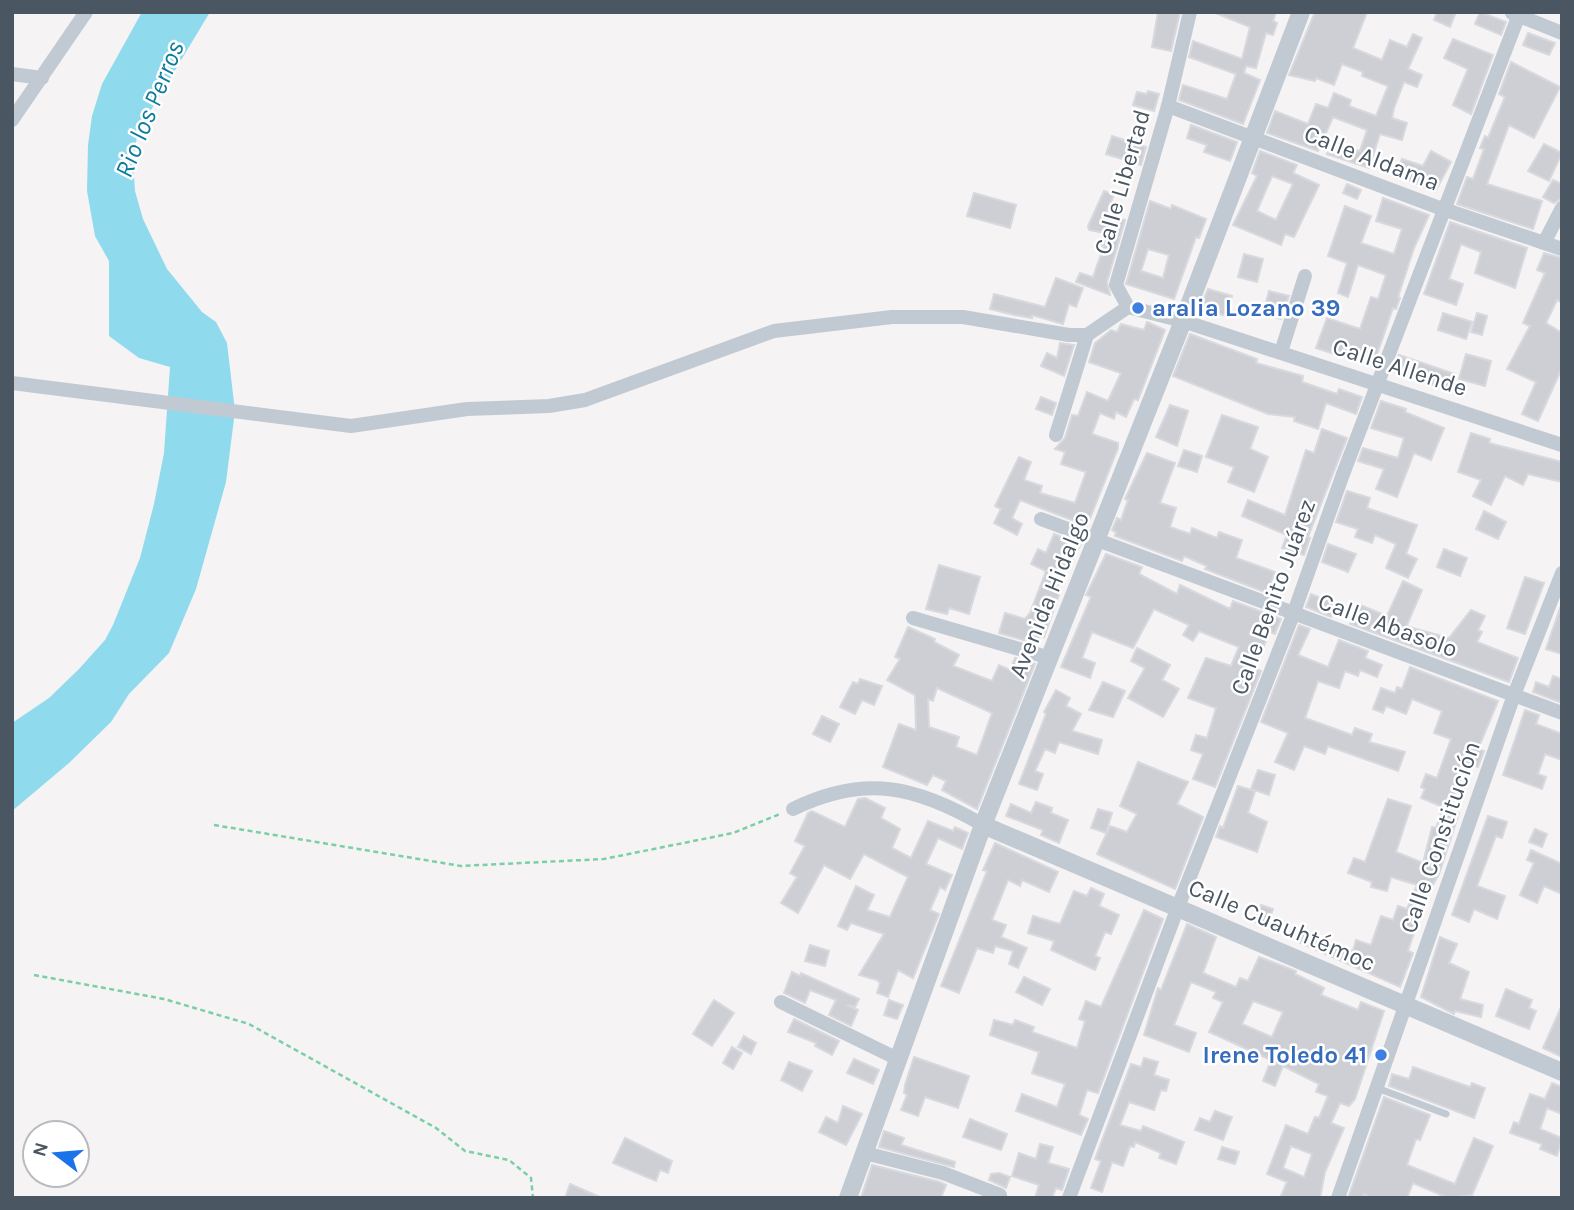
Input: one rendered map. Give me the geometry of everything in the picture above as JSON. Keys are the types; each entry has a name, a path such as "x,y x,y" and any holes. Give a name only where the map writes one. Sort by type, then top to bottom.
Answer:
{"street":[{"path":"12,120 86,12"},
{"name":"Calle Libertad","path":"1128,307 1116,285 1168,106 1190,12"},
{"name":"Avenida Hidalgo","path":"848,1198 983,825 1097,541 1301,12"},
{"path":"1517,13 1562,33"},
{"name":"Calle Benito Juárez","path":"1069,1198 1178,907 1293,615 1378,384 1446,210 1517,13"},
{"path":"12,74 42,78"},
{"name":"Calle Aldama","path":"1168,106 1446,210 1562,249"},
{"path":"1544,243 1562,208"},
{"path":"1281,352 1306,276"},
{"path":"12,383 351,426 467,409 549,406 585,400 624,388 774,331 892,317 963,317 1069,335 1087,335 1128,307 1183,321"},
{"name":"Calle Allende","path":"1183,321 1562,445"},
{"path":"1056,435 1087,335"},
{"name":"Calle Abasolo","path":"1041,519 1562,713"},
{"name":"Calle Constitución","path":"1338,1198 1514,695 1560,580"},
{"path":"913,618 1050,658"},
{"path":"793,809 814,799 844,791 865,788 901,789 946,804 983,825"},
{"name":"Calle Cuauhtémoc","path":"983,825 1562,1072"},
{"path":"781,1002 900,1060"},
{"path":"865,1153 943,1173 1000,1195"}],"lane":[{"path":"1377,1088 1446,1114"}],"path":[{"path":"214,825 461,866 604,859 733,833 793,809"},
{"path":"34,975 164,999 249,1024 436,1128 465,1151 509,1160 531,1178 533,1198"}],"water":[{"name":"Rio los Perros","path":"142,12 210,12 148,115 137,137 133,160 135,191 143,219 167,269 202,312 216,322 227,343 235,411 226,482 196,589 169,653 129,694 111,722 69,763 12,811 12,723 49,698 105,640 140,558 164,453 170,367 139,358 109,336 109,261 95,236 87,191 92,116 102,84"}],"building":[{"path":"1158,12 1180,12 1171,51 1152,47"},
{"path":"1213,12 1276,12 1273,21 1277,23 1273,35 1266,33 1256,68 1246,66 1244,73 1260,80 1243,124 1179,100 1183,85 1227,99 1236,74 1189,57 1193,41 1242,59 1250,27"},
{"path":"1315,12 1367,12 1353,48 1382,60 1390,40 1407,47 1413,34 1422,38 1408,69 1422,75 1417,87 1404,82 1392,118 1407,123 1402,140 1380,134 1369,168 1327,154 1330,144 1360,151 1367,130 1333,117 1318,151 1267,133 1275,111 1308,124 1316,104 1328,108 1334,93 1351,100 1349,106 1376,116 1388,86 1362,76 1363,72 1342,64 1334,85 1316,78 1315,81 1289,75"},
{"path":"1437,12 1456,12 1450,27 1434,20"},
{"path":"1480,12 1506,22 1501,35 1475,24"},
{"path":"1528,33 1555,43 1549,55 1523,45"},
{"path":"1453,39 1493,55 1471,114 1453,105 1468,69 1444,58"},
{"path":"1511,62 1560,87 1534,138 1509,125 1487,184 1542,201 1533,229 1457,204 1467,177 1473,179 1484,149 1480,148 1485,136 1488,138 1505,97 1499,94"},
{"path":"1148,91 1159,94 1154,111 1133,105 1137,92 1147,94"},
{"path":"1191,125 1237,142 1230,161 1204,152 1207,145 1187,138"},
{"path":"1112,136 1146,147 1141,165 1106,154"},
{"path":"1544,144 1562,153 1549,181 1528,171"},
{"path":"1260,151 1297,165 1293,173 1319,185 1294,237 1285,234 1281,245 1233,225 1257,176 1252,173","holes":["1272,176 1293,184 1276,220 1257,211"]},
{"path":"1431,151 1451,162 1435,192 1397,175 1402,159 1423,166"},
{"path":"1553,180 1562,184 1562,198 1554,203 1543,197"},
{"path":"1347,184 1361,190 1357,199 1343,193"},
{"path":"1104,191 1114,195 1106,213 1125,220 1107,282 1110,295 1076,282 1080,273 1093,277 1104,246 1100,245 1104,233 1089,230 1088,226"},
{"path":"974,193 1016,205 1010,228 967,216"},
{"path":"1383,198 1429,215 1414,248 1398,297 1400,298 1396,309 1393,308 1373,366 1316,348 1327,318 1360,329 1371,297 1378,299 1386,275 1358,265 1348,297 1338,293 1347,263 1328,256 1345,206 1371,216 1361,243 1394,254 1402,229 1376,221"},
{"path":"1150,201 1171,209 1172,205 1206,219 1199,238 1196,237 1174,299 1126,284","holes":["1148,249 1169,255 1163,278 1141,271"]},
{"path":"1450,222 1527,248 1515,288 1475,273 1481,252 1461,244 1449,279 1463,284 1456,305 1424,294"},
{"path":"1544,253 1562,258 1562,303 1557,300 1546,323 1562,333 1562,368 1538,421 1522,414 1536,382 1507,369 1530,326 1523,323 1545,273 1537,270"},
{"path":"1244,254 1263,259 1257,282 1238,277"},
{"path":"1056,278 1083,288 1076,307 1069,304 1063,324 1032,315 1032,318 990,309 994,294 1045,307"},
{"path":"1208,289 1232,296 1226,316 1200,308"},
{"path":"1269,291 1289,296 1281,319 1263,314"},
{"path":"1443,313 1472,322 1466,339 1438,330"},
{"path":"1477,313 1487,316 1482,335 1471,332"},
{"path":"1147,322 1165,330 1138,400 1134,399 1126,417 1116,412 1114,419 1100,413 1092,434 1118,443 1118,448 1087,526 1020,500 1012,518 1022,524 1017,535 994,523 1001,509 995,506 1019,457 1031,462 1024,480 1042,486 1040,493 1075,503 1086,472 1061,464 1065,452 1055,449 1065,438 1072,415 1078,416 1087,392 1108,401 1121,373 1089,362 1095,343 1111,330 1117,332 1121,324 1144,330"},
{"path":"1190,334 1257,359 1256,363 1303,376 1302,382 1337,394 1339,389 1362,397 1356,414 1326,403 1318,429 1294,421 1295,417 1268,414 1173,376"},
{"path":"1060,343 1074,345 1064,376 1041,366 1047,353 1057,358"},
{"path":"1466,354 1491,361 1485,386 1459,379"},
{"path":"1399,355 1455,374 1449,391 1393,371"},
{"path":"1041,397 1056,403 1052,415 1036,409"},
{"path":"1381,401 1406,409 1405,412 1444,428 1431,460 1414,453 1397,497 1376,489 1384,469 1358,461 1363,448 1398,458 1404,438 1371,428"},
{"path":"1170,405 1188,411 1177,446 1156,437"},
{"path":"1222,415 1258,427 1250,449 1268,457 1254,492 1228,482 1234,467 1206,457"},
{"path":"1322,429 1347,438 1308,537 1310,538 1304,555 1282,548 1287,535 1242,516 1248,500 1285,515 1306,450 1314,453"},
{"path":"1471,433 1490,439 1489,443 1562,462 1562,482 1528,474 1523,485 1505,476 1491,505 1473,496 1481,480 1458,472"},
{"path":"1184,450 1202,456 1197,472 1178,466"},
{"path":"1147,453 1175,463 1160,503 1176,508 1170,527 1190,534 1192,528 1217,538 1219,532 1242,540 1236,558 1275,572 1267,593 1205,569 1207,566 1184,556 1182,561 1115,536 1116,532 1112,530 1117,518 1121,520 1128,500 1125,499"},
{"path":"1347,491 1370,498 1367,508 1417,525 1406,554 1417,559 1408,578 1386,568 1396,544 1375,535 1372,543 1355,537 1358,529 1336,522"},
{"path":"1484,511 1506,522 1498,539 1476,529"},
{"path":"1054,534 1081,544 1056,588 1061,589 1044,637 1040,636 1037,644 999,633 1005,613 1025,619 1030,613 1046,571 1031,564 1038,549 1046,553"},
{"path":"1328,544 1356,554 1348,572 1322,562"},
{"path":"1444,549 1467,558 1460,576 1437,567"},
{"path":"1106,554 1142,567 1139,574 1177,594 1180,585 1230,609 1233,601 1281,619 1275,634 1270,632 1254,668 1261,671 1215,787 1193,779 1203,754 1191,750 1196,735 1207,738 1216,708 1188,698 1206,658 1231,666 1239,647 1199,631 1193,641 1183,635 1189,625 1154,609 1133,648 1092,632 1082,658 1095,663 1090,678 1061,667 1091,597 1086,595"},
{"path":"939,565 980,577 969,614 949,608 947,614 926,609"},
{"path":"1525,577 1544,583 1525,634 1507,628"},
{"path":"1403,581 1422,590 1407,625 1409,627 1449,638 1471,610 1485,616 1478,630 1482,632 1477,642 1518,658 1509,682 1350,624 1358,604 1387,616"},
{"path":"1311,594 1336,604 1331,617 1306,607"},
{"path":"1562,608 1562,654 1546,649"},
{"path":"1299,625 1310,629 1298,655 1328,667 1339,640 1368,651 1365,658 1382,665 1377,677 1360,670 1358,676 1345,671 1339,688 1318,681 1305,718 1352,735 1355,728 1372,734 1369,742 1405,752 1398,771 1328,746 1325,754 1304,746 1294,770 1275,762 1288,733 1261,722"},
{"path":"908,627 935,639 934,642 959,655 953,666 992,681 999,665 1010,670 1015,658 1035,664 977,809 942,790 946,781 933,775 927,785 883,767 899,724 916,730 915,695 887,680 900,659 895,657","holes":["937,688 992,713 977,755 956,747 959,737 929,727 928,699 933,701"]},
{"path":"1137,648 1170,665 1162,680 1179,689 1163,717 1128,698 1145,668 1131,661"},
{"path":"1410,667 1498,701 1478,749 1484,751 1478,767 1467,763 1449,809 1459,813 1439,874 1425,899 1408,951 1413,953 1400,987 1296,941 1300,930 1353,951 1356,940 1371,945 1381,916 1393,920 1398,906 1407,909 1417,885 1391,877 1387,891 1371,887 1372,882 1348,873 1354,858 1365,862 1388,799 1411,806 1396,852 1423,863 1432,827 1436,828 1443,807 1448,809 1421,798 1425,789 1421,787 1426,774 1437,778 1451,739 1434,733 1442,711 1412,699 1406,714 1386,706 1383,713 1373,709 1381,688 1395,693 1397,687 1402,689"},
{"path":"1553,676 1562,679 1562,703 1533,692 1536,682 1549,687"},
{"path":"860,679 882,686 874,705 862,700 855,714 840,707 853,682 858,684"},
{"path":"1103,682 1125,691 1113,717 1089,710"},
{"path":"1056,690 1070,698 1066,706 1081,714 1072,731 1102,740 1098,754 1059,742 1055,753 1045,749 1035,771 1043,774 1037,790 1019,784 1046,714 1044,712"},
{"path":"1525,710 1539,715 1536,724 1562,734 1562,760 1545,754 1538,774 1546,777 1542,789 1503,775"},
{"path":"822,716 839,724 830,742 813,734"},
{"path":"1138,762 1188,782 1177,804 1203,817 1175,889 1097,854 1110,826 1127,832 1137,814 1120,806"},
{"path":"1258,770 1275,775 1269,795 1251,789"},
{"path":"1238,786 1255,791 1248,813 1267,822 1257,852 1216,837 1220,826 1223,828"},
{"path":"865,798 885,808 881,818 900,829 892,848 911,858 928,821 953,831 955,827 968,833 962,849 938,838 926,864 952,875 945,890 940,887 930,910 939,914 913,978 898,970 888,997 877,993 880,983 877,980 859,975 884,934 851,923 847,930 838,926 856,886 874,895 867,910 890,917 908,877 864,854 850,879 824,865 798,913 781,903 797,877 790,873 805,846 795,841 808,813 812,811 845,827 858,799"},
{"path":"1036,802 1052,808 1051,813 1068,820 1059,843 1041,835 1043,830 1006,816 1011,804 1031,813"},
{"path":"1098,809 1112,813 1106,833 1091,828"},
{"path":"1488,816 1507,822 1502,838 1496,836 1477,886 1505,896 1497,919 1474,909 1469,922 1452,915"},
{"path":"1535,829 1547,834 1542,847 1529,842"},
{"path":"995,843 1058,872 1049,892 1022,880 1020,886 1008,880 992,920 1006,925 1001,937 1027,948 1018,968 1009,964 1013,951 995,946 993,953 977,948 959,993 941,986 987,871 983,870"},
{"path":"1531,850 1562,864 1562,894 1544,886 1537,903 1520,895 1534,863 1527,860"},
{"path":"1091,888 1104,894 1099,906 1119,915 1111,934 1105,932 1095,956 1100,958 1095,970 1051,950 1054,941 1028,933 1033,916 1060,924 1074,891 1087,896"},
{"path":"1261,905 1273,909 1267,926 1255,922"},
{"path":"1144,910 1163,919 1098,1093 1087,1090 1079,1115 1088,1119 1081,1135 1016,1111 1022,1094 1057,1107 1065,1084 1032,1073 1039,1052 990,1035 994,1020 1013,1025 1015,1020 1034,1027 1032,1032 1077,1048 1085,1021 1079,1019 1086,1001 1101,1007"},
{"path":"1187,924 1216,937 1203,973 1236,987 1240,978 1248,981 1259,957 1296,971 1295,974 1324,988 1321,995 1358,1010 1361,1002 1384,1011 1355,1099 1349,1106 1340,1103 1331,1123 1344,1128 1325,1172 1320,1198 1280,1198 1287,1182 1267,1174 1286,1125 1308,1134 1315,1117 1319,1118 1328,1096 1316,1092 1319,1084 1283,1066 1275,1086 1263,1081 1271,1060 1209,1032 1223,1002 1213,998 1216,992 1191,982 1174,1025 1196,1033 1189,1052 1144,1035 1158,988 1161,990","holes":["1253,1001 1283,1012 1272,1037 1242,1024","1291,1146 1312,1154 1304,1177 1283,1168"]},
{"path":"1440,937 1457,944 1449,963 1469,972 1460,999 1483,1005 1481,1017 1455,1011 1454,1014 1421,997"},
{"path":"810,945 829,951 825,966 805,961"},
{"path":"792,972 800,976 801,973 859,999 855,1007 847,1005 858,1010 851,1026 829,1015 836,1000 810,990 805,1003 784,993"},
{"path":"1024,977 1050,989 1042,1005 1016,992"},
{"path":"1506,989 1532,1000 1529,1008 1536,1011 1529,1029 1496,1016"},
{"path":"714,1000 734,1013 712,1046 693,1034"},
{"path":"889,1000 903,1005 897,1019 884,1015"},
{"path":"1562,1005 1562,1057 1543,1048"},
{"path":"794,1019 839,1041 832,1055 815,1046 816,1043 788,1032"},
{"path":"744,1036 756,1043 751,1054 738,1047"},
{"path":"732,1047 742,1053 733,1069 723,1063"},
{"path":"914,1057 969,1076 958,1108 925,1097 918,1116 901,1110 907,1095 904,1093 905,1085"},
{"path":"1144,1058 1158,1062 1154,1075 1169,1080 1166,1091 1161,1090 1154,1110 1129,1102 1120,1125 1141,1131 1143,1126 1184,1142 1176,1164 1159,1158 1161,1153 1135,1142 1134,1147 1130,1146 1123,1166 1112,1162 1102,1192 1091,1188 1101,1161 1095,1159 1131,1064 1141,1067"},
{"path":"854,1059 879,1070 873,1084 847,1073"},
{"path":"789,1062 812,1071 802,1091 781,1080"},
{"path":"1413,1067 1470,1087 1472,1083 1485,1088 1474,1118 1389,1086 1392,1074 1409,1079"},
{"path":"1552,1083 1562,1087 1562,1114 1547,1108 1540,1129 1562,1138 1557,1156 1540,1149 1542,1144 1510,1133 1514,1122 1519,1124 1530,1094 1545,1099"},
{"path":"1384,1097 1430,1115 1420,1140 1416,1139 1407,1165 1455,1184 1474,1138 1493,1146 1472,1195 1448,1198 1413,1183 1407,1198 1372,1198 1364,1194 1363,1198 1348,1198"},
{"path":"843,1106 862,1114 846,1145 819,1132 826,1117 838,1123"},
{"path":"1215,1111 1232,1117 1223,1140 1195,1130 1200,1118 1210,1122"},
{"path":"970,1119 1007,1134 1001,1150 963,1137"},
{"path":"884,1131 904,1138 901,1145 955,1162 954,1167 879,1147"},
{"path":"625,1138 672,1161 668,1173 660,1170 656,1181 613,1163"},
{"path":"1040,1144 1053,1147 1048,1163 1069,1169 1062,1190 1056,1188 1052,1198 1035,1198 1039,1185 1012,1176 1019,1153 1036,1159"},
{"path":"1222,1147 1239,1152 1235,1164 1218,1159"},
{"path":"872,1165 946,1185 941,1198 861,1198"},
{"path":"999,1173 1010,1177 1006,1188 989,1180 991,1174"},
{"path":"570,1184 602,1198 565,1198"}],"place":[{"name":"aralia Lozano 39","path":"1138,308"},
{"name":"Irene Toledo 41","path":"1381,1055"}]}
